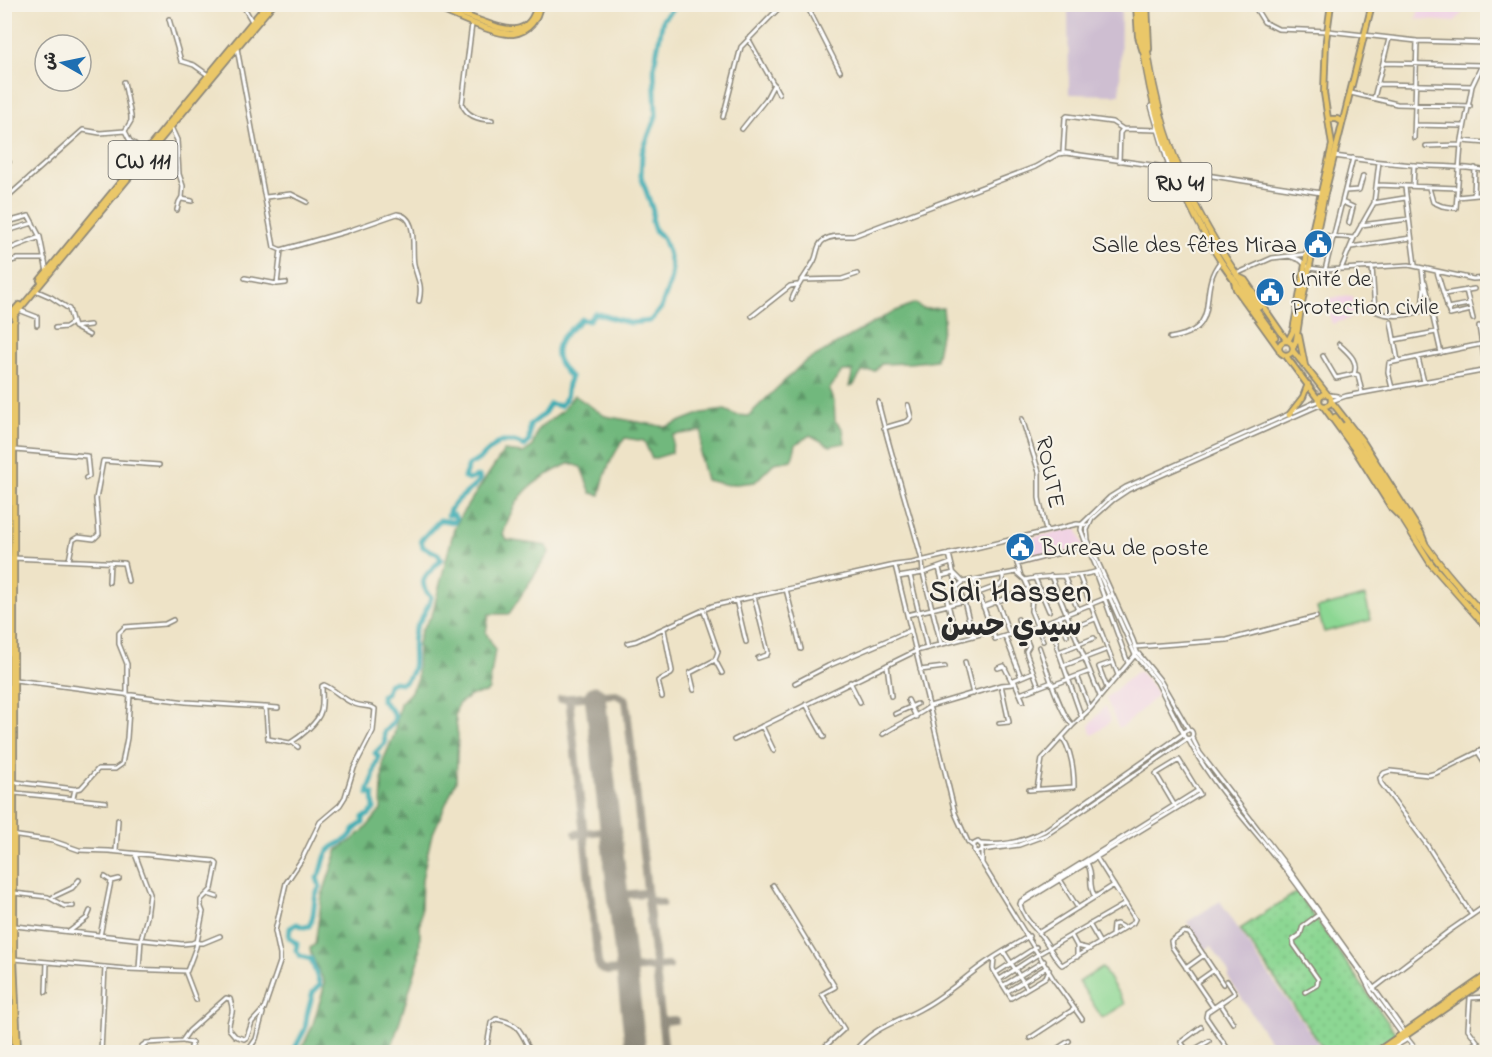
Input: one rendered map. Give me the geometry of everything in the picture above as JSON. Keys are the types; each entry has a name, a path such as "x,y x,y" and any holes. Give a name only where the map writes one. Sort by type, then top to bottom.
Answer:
{"highway":[{"name":"RN 41","path":"1141,4 1147,55 1174,169 1221,261 1236,276"},
{"name":"RN 41","path":"1174,169 1236,276 1278,335"},
{"path":"1488,619 1456,585 1425,545 1364,450 1336,416 1431,564 1488,629"}],"main road":[{"name":"CW 111","path":"9,319 19,310 237,48 267,4"},
{"name":"CW 111","path":"9,319 208,75 273,4"},
{"path":"428,4 472,23 503,33 516,34 533,23 539,4"},
{"path":"438,4 503,29 513,30 522,28 528,23 539,4"},
{"path":"1286,356 1293,349 1309,254 1332,145 1324,93 1331,4"},
{"path":"1309,254 1372,4"},
{"path":"1328,119 1336,119 1341,125"},
{"path":"1330,129 1341,125"},
{"path":"1236,276 1236,289 1280,353 1286,356 1308,384 1392,509 1401,518"},
{"path":"4,329 9,319"},
{"path":"9,319 13,450 15,680 15,793 10,934 16,1050"},
{"path":"9,319 7,510 16,1050"},
{"path":"1279,349 1282,342 1288,341 1296,331"},
{"path":"1278,335 1296,331"},
{"path":"1296,331 1306,369"},
{"path":"1278,335 1288,341 1306,369 1363,442 1423,536 1425,545"},
{"path":"1289,414 1301,400 1308,384"},
{"path":"1320,403 1321,395 1330,398"},
{"path":"1320,403 1328,406 1330,398"},
{"path":"1384,1053 1488,974"},
{"path":"1376,1053 1488,979"}],"street":[{"path":"242,4 254,24"},
{"path":"806,4 840,71"},
{"path":"1252,4 1264,21 1278,29 1328,31 1417,41 1488,43"},
{"path":"723,117 739,50 782,5"},
{"path":"169,19 181,61 193,65 208,75"},
{"path":"472,23 462,104 476,118 492,120"},
{"path":"748,38 779,94"},
{"path":"1374,98 1389,38"},
{"path":"1414,138 1417,41"},
{"path":"237,48 274,248 281,250 397,214 402,215 410,225 414,263 422,289 418,301"},
{"path":"1429,188 1433,202 1456,208 1464,126 1472,86 1488,52"},
{"path":"1383,63 1482,65"},
{"path":"124,82 131,116 131,121 125,131"},
{"path":"742,129 766,99 774,84"},
{"path":"1378,84 1472,86"},
{"path":"1351,93 1397,104 1470,105"},
{"path":"1151,106 1174,169"},
{"path":"1063,153 1067,116 1112,122 1123,129 1158,130"},
{"path":"1414,125 1464,126"},
{"path":"171,127 178,145 179,174 183,186 182,198 177,210"},
{"path":"1119,161 1120,133 1123,129"},
{"path":"4,200 83,130 100,133 125,131"},
{"path":"125,131 130,141 135,144 140,159"},
{"path":"1426,146 1488,143"},
{"path":"792,299 797,285 815,259 818,245 822,240 832,236 853,236 1035,167 1063,153 1321,193"},
{"path":"1334,156 1414,165 1461,166 1488,171"},
{"path":"1325,270 1353,158"},
{"path":"4,166 9,162"},
{"path":"1340,270 1354,238 1374,203 1379,162"},
{"path":"1413,186 1414,165"},
{"path":"1474,195 1475,168"},
{"path":"1345,191 1359,190 1362,176"},
{"path":"1377,185 1458,188"},
{"path":"1405,187 1415,266"},
{"path":"266,197 291,194 307,202"},
{"path":"1457,197 1488,194"},
{"path":"182,198 192,201"},
{"path":"1374,203 1405,198"},
{"path":"1342,201 1354,208 1350,223"},
{"path":"4,223 28,216 40,237 47,272"},
{"path":"1361,225 1409,219"},
{"path":"4,232 33,223"},
{"path":"1315,235 1354,238"},
{"path":"4,251 40,237"},
{"path":"1350,247 1412,238"},
{"path":"277,284 281,250"},
{"path":"1236,276 1272,258 1309,254"},
{"path":"1289,256 1307,266 1325,270 1415,266 1473,279 1488,278"},
{"path":"4,263 18,259 45,259"},
{"path":"1170,338 1192,333 1199,328 1203,321 1217,267 1221,261"},
{"path":"1372,267 1375,310 1385,315 1398,316 1422,311 1424,286 1422,268"},
{"path":"1422,268 1442,353"},
{"path":"1437,272 1450,315 1471,310"},
{"path":"801,280 842,279 857,274"},
{"path":"245,278 277,284 286,283"},
{"path":"752,316 790,286 797,285"},
{"path":"1443,295 1474,289"},
{"path":"35,290 64,305 71,313 73,325 89,335"},
{"path":"1466,290 1473,319"},
{"path":"4,303 9,319"},
{"path":"1447,308 1470,304"},
{"path":"19,310 38,316 37,325"},
{"path":"1391,322 1398,361"},
{"path":"55,328 90,325"},
{"path":"1330,398 1487,370 1479,326"},
{"path":"1394,340 1437,332"},
{"path":"1339,344 1355,360 1354,374"},
{"path":"1392,388 1389,363 1482,344"},
{"path":"1323,356 1336,378 1358,375 1362,393"},
{"path":"1418,358 1424,382"},
{"path":"878,402 922,560 923,573 941,644"},
{"path":"1128,663 1081,530 1082,524 1110,497 1126,487 1289,414 1320,403"},
{"path":"1320,403 1128,490 1094,516 1088,525 1088,540 1136,654 1157,682 1183,734 1189,738 1288,868 1365,974 1418,1053"},
{"path":"884,428 908,421 910,416 908,405"},
{"name":"ROUTE","path":"1022,420 1039,472 1039,498 1046,531"},
{"path":"13,450 87,456 88,476 86,478"},
{"path":"69,560 73,540 78,537 94,539 99,534 96,499 103,461 159,465"},
{"path":"627,643 664,629 703,609 736,600 1046,531 1082,524 1088,525"},
{"path":"1010,540 1021,576"},
{"path":"1017,564 1087,546"},
{"path":"949,554 973,636"},
{"path":"14,558 124,563 128,581"},
{"path":"109,582 110,562"},
{"path":"898,577 923,573 951,563"},
{"path":"895,565 955,813 982,864 1082,1019"},
{"path":"939,568 957,640"},
{"path":"975,852 1014,846 1041,837 1151,765 1193,734 1161,680 1136,654 1112,596 1096,571"},
{"path":"1025,580 1079,575 1096,571"},
{"path":"957,587 963,582 1016,572 1025,580 1029,588 1032,597 1031,611 1043,641"},
{"path":"941,576 954,573"},
{"path":"954,573 963,582"},
{"path":"978,593 1000,585 1003,582 1003,574"},
{"path":"910,575 927,648"},
{"path":"1079,575 1118,675"},
{"path":"1051,576 1100,696"},
{"path":"1065,576 1078,610"},
{"path":"1035,578 1049,611"},
{"path":"974,580 995,639 1037,626 1112,596"},
{"path":"983,607 1029,588"},
{"path":"786,589 801,649"},
{"path":"754,596 768,652 767,655 758,658"},
{"path":"736,600 746,642"},
{"path":"907,615 964,601"},
{"path":"997,601 1021,677"},
{"path":"694,690 691,672 715,660 718,652 703,609"},
{"path":"1059,617 1067,635"},
{"path":"1135,647 1227,640 1316,617"},
{"path":"1018,619 1029,646 1026,651 1039,687"},
{"path":"1072,628 1096,619"},
{"path":"15,783 81,788 99,769 115,769 122,764 128,738 129,695 128,664 119,644 119,633 125,627 165,624 173,620"},
{"path":"1050,621 1057,638 1067,680 1082,718"},
{"path":"662,697 658,681 671,674 672,671 664,629"},
{"path":"795,683 911,630"},
{"path":"734,740 916,651 992,631"},
{"path":"1059,652 1094,638"},
{"path":"1039,647 1067,719 1073,725"},
{"path":"1063,666 1108,649"},
{"path":"1037,790 1042,759 1082,718 1136,654"},
{"path":"715,660 722,673"},
{"path":"965,662 973,694"},
{"path":"1107,688 1099,667 1113,662"},
{"path":"887,665 891,696"},
{"path":"883,734 898,724 916,717 929,707 1001,685 1013,684 1004,666 998,668"},
{"path":"920,670 945,667"},
{"path":"1020,694 1090,671"},
{"path":"1023,701 1014,680 1033,672"},
{"path":"1077,676 1090,709"},
{"path":"15,680 129,695 278,708"},
{"path":"850,682 860,702"},
{"path":"247,1053 256,1039 280,959 275,931 286,883 302,859 320,822 340,805 345,797 354,768 373,731 376,719 375,709 372,706 359,706 348,701 332,688 324,685 322,686 319,716 292,742"},
{"path":"999,723 1009,722 1001,685"},
{"path":"908,700 916,717"},
{"path":"806,704 824,737"},
{"path":"895,714 917,704"},
{"path":"264,707 268,739 292,742 298,747"},
{"path":"762,726 774,751"},
{"path":"973,846 979,843 1018,841 1044,831 1189,730"},
{"path":"1029,790 1074,787 1072,758 1063,738"},
{"path":"1189,738 1198,757 1248,825 1289,874 1362,974 1371,992 1405,1035"},
{"path":"1471,914 1427,845 1381,783 1380,778 1384,773 1390,771 1436,774 1488,747"},
{"path":"1478,752 1488,768"},
{"path":"1175,806 1156,774 1179,760 1199,793"},
{"path":"73,798 75,789"},
{"path":"15,793 106,802"},
{"path":"1020,904 1088,865 1096,857 1199,793"},
{"path":"1020,904 1021,901 1199,793"},
{"path":"116,851 118,820"},
{"path":"4,834 53,841 79,849 217,862 214,884 201,900 203,912 197,942 189,968 185,971 14,959"},
{"path":"965,835 979,843 982,850 982,864"},
{"path":"135,854 150,894 141,939 139,969"},
{"path":"1020,904 1021,909 1060,965 1125,928 1135,920 1096,857"},
{"path":"1088,865 1091,872 1090,885 1095,897"},
{"path":"105,877 111,881 119,879"},
{"path":"51,898 72,888 79,880"},
{"path":"100,936 111,881"},
{"path":"1061,881 1078,908"},
{"path":"773,885 836,987 822,994 844,1029 819,1053"},
{"path":"1038,933 1114,885"},
{"path":"14,893 51,898 64,906 73,906"},
{"path":"207,894 218,897"},
{"path":"1000,979 1071,934 1125,904"},
{"path":"1373,989 1471,914 1488,904"},
{"path":"68,932 87,918 90,911"},
{"path":"1305,992 1317,985 1318,979 1294,945 1293,940 1300,935 1303,926 1318,915"},
{"path":"1089,924 1100,943"},
{"path":"1112,936 1113,925 1125,928"},
{"path":"14,926 182,944 197,942 203,944 220,936"},
{"path":"1213,1007 1171,945 1174,938 1187,932 1214,970 1235,993 1206,1014 1207,1020 1230,1053"},
{"path":"1071,934 1077,946 1077,957"},
{"path":"854,1053 864,1041 878,1031 893,1021 923,1008 994,957 1029,936"},
{"path":"1077,946 1090,949"},
{"path":"996,973 1036,947"},
{"path":"1004,952 1028,988"},
{"path":"1186,968 1204,955"},
{"path":"994,957 992,968 1011,998 1046,977 1048,969"},
{"path":"1004,986 1044,961"},
{"path":"46,963 46,992"},
{"path":"101,1053 105,967"},
{"path":"1008,992 1048,969"},
{"path":"1197,982 1214,970"},
{"path":"185,971 196,1000"},
{"path":"1485,1053 1467,1024 1471,997 1488,997"},
{"path":"182,1041 190,1030 226,998 230,999 233,1012 229,1029 235,1036 242,1039 247,1037 252,1022 264,1009"},
{"path":"1220,1003 1233,1023"},
{"path":"1030,1038 1074,1009"},
{"path":"486,1053 491,1023 496,1019 511,1021 516,1025 531,1053"},
{"path":"1201,1027 1181,1042 1189,1053 1209,1041"},
{"path":"1384,1053 1393,1048 1405,1035"},
{"path":"141,1053 142,1046 146,1043 182,1041 192,1042 190,1053"},
{"path":"1052,1053 1069,1041"},
{"path":"1462,1053 1477,1042"},
{"path":"1393,1048 1396,1053"},
{"path":"16,1050 59,1053"}],"shaded area":[{"path":"1068,5 1121,5 1120,95 1069,94"},
{"path":"1420,5 1487,5 1487,10 1475,7 1466,9 1454,22 1416,19"},
{"path":"1353,296 1353,317 1332,324 1326,303 1329,298"},
{"path":"1077,528 1084,547 1034,559 1029,538"},
{"path":"1136,672 1141,672 1158,695 1122,727 1118,727 1106,698"},
{"path":"1105,706 1111,721 1092,735 1089,726"},
{"path":"1220,901 1324,1052 1277,1052 1229,979 1229,973 1212,946 1204,950 1187,922"}],"green space":[{"path":"915,303 923,309 943,308 944,319 936,360 881,364 875,371 862,372 853,386 849,387 853,371 842,371 829,390 834,401 835,421 843,429 845,443 830,446 810,435 796,444 792,460 774,463 755,482 728,485 706,480 700,457 702,431 673,435 672,453 652,459 644,441 625,438 609,465 600,495 591,493 581,467 570,463 535,483 519,499 503,535 507,540 547,546 549,553 509,614 489,614 486,633 495,649 489,689 486,693 472,695 458,704 455,715 458,736 456,781 431,838 422,879 419,960 390,1052 300,1052 312,1027 323,991 324,982 310,948 315,944 322,896 338,849 366,828 381,810 383,761 394,735 400,703 410,693 417,679 418,643 421,631 432,615 454,529 504,451 523,453 532,447 538,429 562,411 574,395 605,416 666,427 702,413 725,410 736,415 748,416 803,363 891,313"},
{"path":"1365,596 1371,620 1324,632 1317,608"},
{"path":"1297,892 1396,1034 1370,1052 1326,1052 1240,929"},
{"path":"1102,967 1125,1004 1102,1018 1079,982"}],"waterway":[{"path":"293,1052 305,1029 313,992 320,985 311,959 300,956 296,950 297,944 289,937 290,928 297,924 304,927 309,926 317,891 320,887 317,878 328,851 347,839 363,823 363,817 369,815 374,809 373,794 368,794 379,757 375,753 385,743 384,732 395,719 393,713 382,701 382,695 386,693 388,685 394,682 402,683 412,672 415,631 431,597 424,585 425,576 441,559 438,554 423,547 421,540 440,520 454,522 456,519 454,515 448,515 453,505 480,480 479,476 468,480 464,477 469,465 499,442 515,442 525,446 529,441 530,425 543,415 550,404 560,406 566,398 571,377 559,362 557,349 567,333 582,319 588,321 595,313 630,323 650,321 661,308 670,283 672,269 663,238 655,231 652,222 653,211 641,176 642,153 656,116 654,66 663,19 677,4"}],"taxiway":[{"path":"561,699 616,694 626,700 665,1052"},
{"path":"569,698 598,963 601,969 607,971 669,966"},
{"path":"576,834 611,830"},
{"path":"618,895 646,893"},
{"path":"648,900 662,903"},
{"path":"662,1021 675,1020"}],"runway":[{"path":"595,696 636,1052"}],"tunnel":[{"path":"1275,337 1335,417"}],"place":[{"name":"Salle des fêtes Miraa","path":"1318,244"},
{"name":"Unité de Protection civile","path":"1270,292"},
{"name":"Bureau de poste","path":"1020,547"}],"district":[{"name":"Sidi Hassen سيدي حسن","path":"1011,608"}]}
